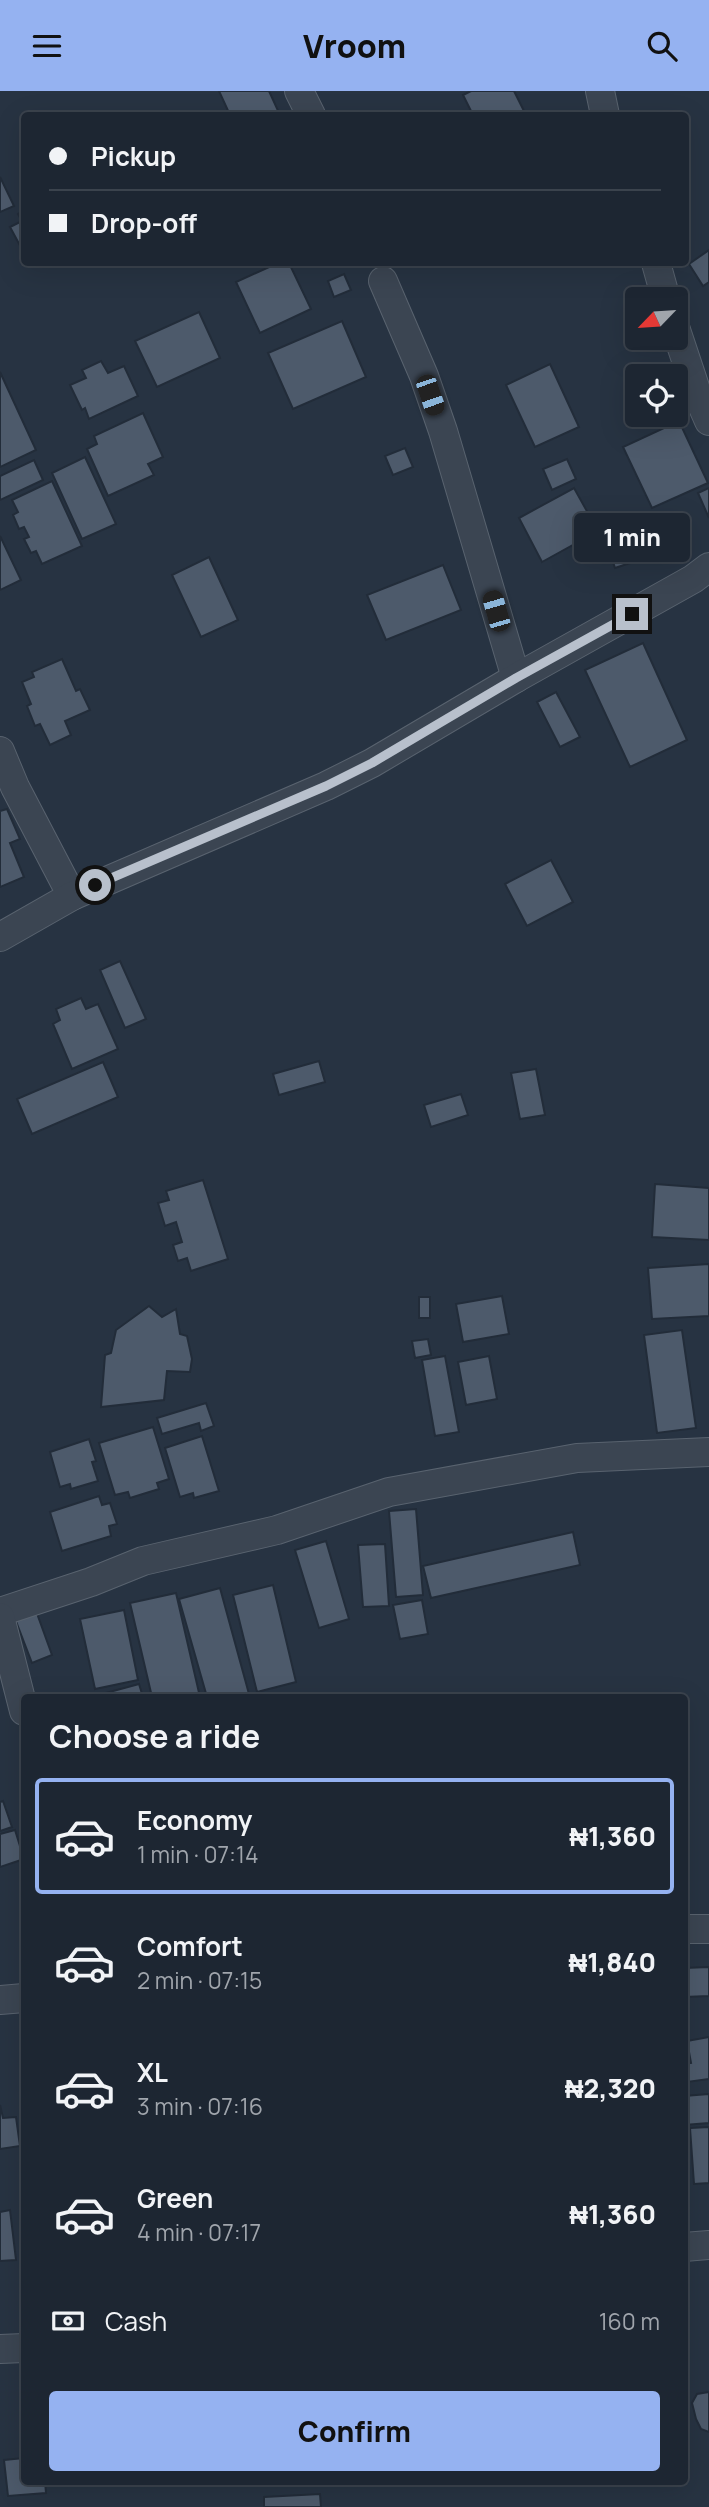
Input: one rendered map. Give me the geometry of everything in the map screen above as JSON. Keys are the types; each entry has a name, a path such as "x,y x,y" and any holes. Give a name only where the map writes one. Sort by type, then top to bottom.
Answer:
{"street":[{"path":"299,91 310,112"},
{"path":"600,91 604,112"},
{"path":"657,266 663,287"},
{"path":"383,281 424,376 439,420 516,678"},
{"path":"683,350 709,421"},
{"path":"0,937 72,896 326,786 372,763 516,678 693,579 709,567"},
{"path":"0,751 15,787 72,896"},
{"path":"21,1699 0,1614 92,1583 143,1561 277,1530 389,1492 577,1458 709,1452"},
{"path":"688,1929 709,1929"},
{"path":"0,2000 21,1998"},
{"path":"688,2247 709,2245"},
{"path":"0,2349 21,2348"}],"building":[{"path":"219,91 269,91 279,112 229,112"},
{"path":"471,91 514,91 524,112 472,112 463,95"},
{"path":"0,177 14,206 0,212"},
{"path":"21,222 21,247 10,227"},
{"path":"709,250 709,282 703,286 689,264"},
{"path":"271,266 290,266 311,309 260,333 236,282"},
{"path":"344,274 351,290 334,297 328,281"},
{"path":"199,312 220,358 157,387 135,341"},
{"path":"342,321 366,377 293,409 268,353"},
{"path":"101,361 108,373 124,366 138,396 89,419 70,385 86,378 82,370"},
{"path":"550,364 579,427 535,447 506,385"},
{"path":"0,372 36,450 0,467"},
{"path":"143,413 163,457 148,464 154,475 108,496 87,449 97,444 94,436"},
{"path":"666,427 682,427 708,483 652,508 623,447"},
{"path":"405,448 413,467 393,475 385,456"},
{"path":"85,457 116,524 82,539 52,473"},
{"path":"567,459 576,479 552,490 543,469"},
{"path":"34,460 43,480 0,500 0,476"},
{"path":"52,481 82,546 42,564 36,551 31,553 24,539 29,537 24,527 19,529 13,515 18,512 12,500"},
{"path":"574,488 598,531 542,562 519,518"},
{"path":"709,488 709,518 698,493"},
{"path":"615,518 630,563 615,568 600,523"},
{"path":"0,536 21,580 0,590"},
{"path":"209,557 238,620 201,637 172,575"},
{"path":"443,565 461,610 386,640 367,595"},
{"path":"643,643 687,740 630,767 585,670"},
{"path":"62,659 76,691 80,689 90,710 65,721 71,735 50,745 40,724 35,726 27,706 31,704 22,682 34,677 32,672"},
{"path":"556,692 580,737 560,747 537,702"},
{"path":"7,809 20,839 10,843 24,877 0,887 0,811"},
{"path":"551,860 573,902 527,926 505,884"},
{"path":"120,961 146,1019 125,1028 100,970"},
{"path":"81,998 86,1009 98,1004 118,1049 72,1069 53,1024 60,1020 56,1009"},
{"path":"319,1061 325,1082 279,1095 273,1074"},
{"path":"103,1062 118,1097 32,1134 17,1099"},
{"path":"536,1069 545,1115 520,1119 511,1073"},
{"path":"461,1094 468,1115 431,1127 424,1105"},
{"path":"203,1180 228,1259 191,1271 187,1258 178,1261 173,1245 182,1242 176,1222 165,1226 158,1203 169,1200 166,1191"},
{"path":"655,1184 709,1188 709,1240 652,1237"},
{"path":"709,1264 709,1316 652,1319 648,1268"},
{"path":"502,1296 509,1334 463,1342 456,1304"},
{"path":"419,1297 430,1297 430,1318 419,1318"},
{"path":"149,1306 162,1317 176,1309 180,1334 187,1336 192,1359 190,1372 167,1371 164,1400 101,1407 105,1355 111,1353 116,1330"},
{"path":"682,1330 696,1428 657,1433 644,1335"},
{"path":"428,1339 431,1355 415,1358 412,1341"},
{"path":"445,1356 459,1432 435,1436 422,1360"},
{"path":"489,1356 497,1399 466,1405 458,1362"},
{"path":"206,1403 214,1426 201,1431 199,1423 162,1434 157,1418"},
{"path":"153,1427 169,1479 157,1483 159,1489 130,1498 128,1492 115,1495 99,1443"},
{"path":"202,1436 219,1491 194,1498 193,1493 180,1497 165,1448"},
{"path":"89,1439 96,1461 92,1462 98,1481 71,1489 70,1484 60,1487 50,1452"},
{"path":"99,1496 102,1505 110,1503 117,1524 109,1526 111,1536 62,1551 50,1512"},
{"path":"416,1509 423,1595 396,1597 389,1511"},
{"path":"573,1532 580,1565 431,1598 423,1566"},
{"path":"326,1541 349,1619 319,1628 295,1550"},
{"path":"385,1544 389,1606 363,1607 358,1545"},
{"path":"273,1585 296,1682 257,1692 233,1595"},
{"path":"220,1588 249,1694 206,1694 179,1599"},
{"path":"176,1593 199,1694 151,1694 130,1603"},
{"path":"422,1600 428,1634 400,1639 393,1605"},
{"path":"35,1608 52,1655 32,1663 14,1616"},
{"path":"124,1610 138,1680 95,1689 80,1619"},
{"path":"139,1684 142,1694 102,1694"},
{"path":"3,1801 12,1827 0,1831 0,1802"},
{"path":"15,1830 21,1860 0,1867 0,1834"},
{"path":"709,1967 709,1996 688,1997 688,1968"},
{"path":"709,2037 709,2079 688,2082 688,2063 691,2063 688,2041"},
{"path":"709,2094 709,2123 688,2125 688,2096"},
{"path":"0,2105 3,2118 16,2117 20,2146 0,2149"},
{"path":"709,2127 709,2183 694,2184 690,2128"},
{"path":"10,2210 16,2260 0,2261 0,2212"},
{"path":"709,2392 709,2432 701,2429 692,2403 697,2394"},
{"path":"21,2458 21,2485 45,2485 46,2493 8,2496 4,2460"},
{"path":"320,2494 321,2507 264,2507 264,2497"}],"route":[{"path":"95,885 326,786 372,763 516,678 632,614"}]}
